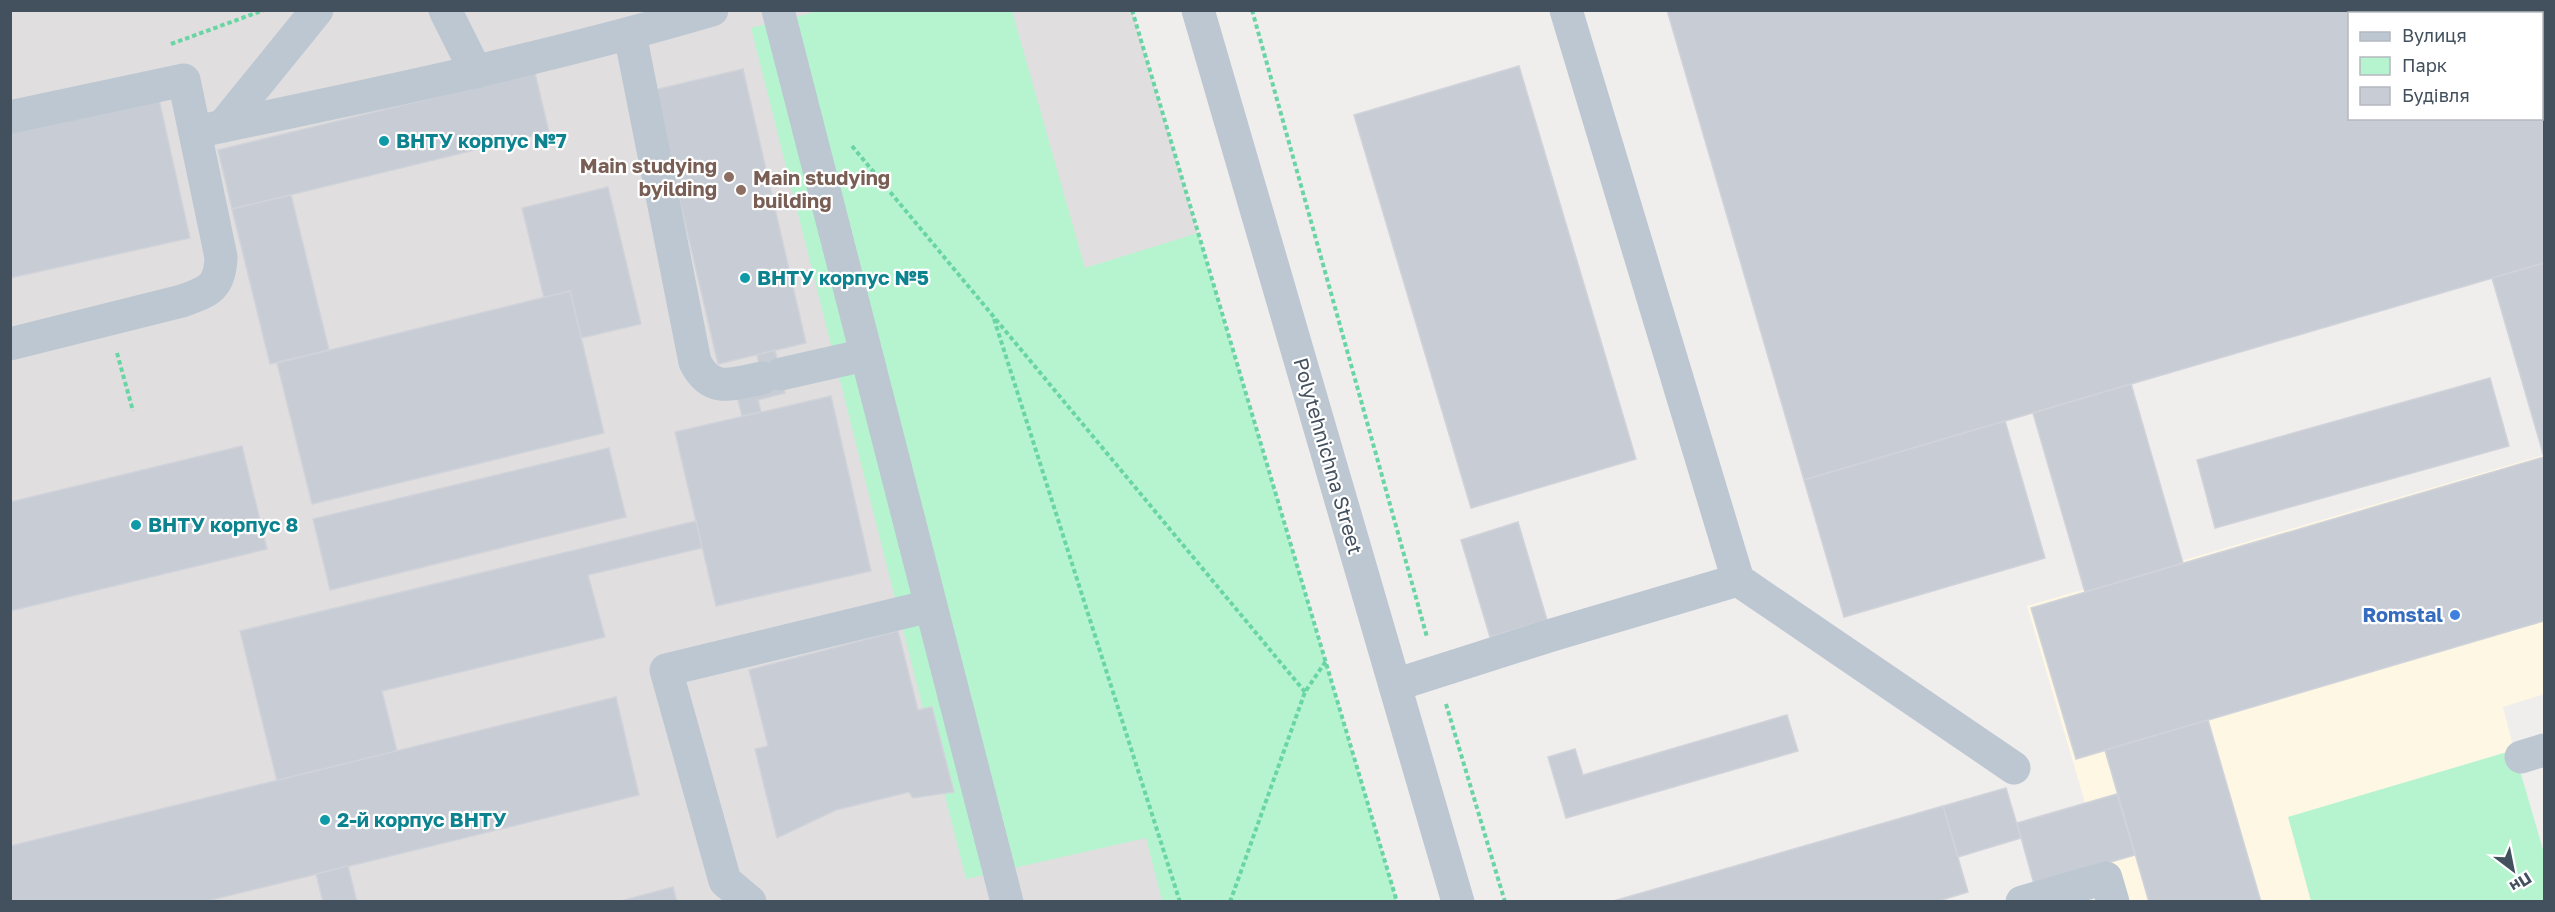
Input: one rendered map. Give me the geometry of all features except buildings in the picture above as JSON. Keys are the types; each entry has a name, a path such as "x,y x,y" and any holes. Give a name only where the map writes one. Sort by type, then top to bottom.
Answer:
{"street":[{"path":"209,129 317,10"},
{"path":"445,10 476,72"},
{"path":"209,129 476,72 643,24 712,10"},
{"path":"778,10 1007,902"},
{"name":"Polytehnichna Street","path":"1198,10 1458,902"},
{"path":"1566,10 1738,580 2014,768"},
{"path":"643,24 695,362 701,375 713,383 728,385 865,355"},
{"path":"10,117 184,80 209,129 221,257 221,276 205,293 10,344"},
{"path":"1395,685 1738,580"},
{"path":"750,902 725,881 666,670 930,606"},
{"path":"2022,902 2106,878 2113,902"}],"path":[{"path":"170,44 264,10"},
{"path":"1131,10 1327,661 1396,902"},
{"path":"1252,10 1437,672 1505,902"},
{"path":"848,141 1305,692"},
{"path":"993,316 1180,902"},
{"path":"108,320 133,411"},
{"path":"1230,902 1305,692 1327,661"}],"shaded area":[{"path":"10,11 1132,11 1396,901 11,901"},
{"path":"2544,455 2544,694 2503,707 2514,750 2289,817 2311,901 2114,901 2027,606"}],"green space":[{"path":"819,11 1012,11 1085,268 1198,233 1397,901 1162,901 1146,838 966,879 751,28"},
{"path":"2514,750 2544,853 2544,901 2311,901 2288,817"}],"place":[{"name":"ВНТУ корпус №7","path":"384,141"},
{"name":"Main studying byilding","path":"729,177"},
{"name":"Main studying building","path":"741,190"},
{"name":"ВНТУ корпус №5","path":"745,278"},
{"name":"ВНТУ корпус 8","path":"136,525"},
{"name":"Romstal","path":"2455,615"},
{"name":"2-й корпус ВНТУ","path":"325,820"}]}
